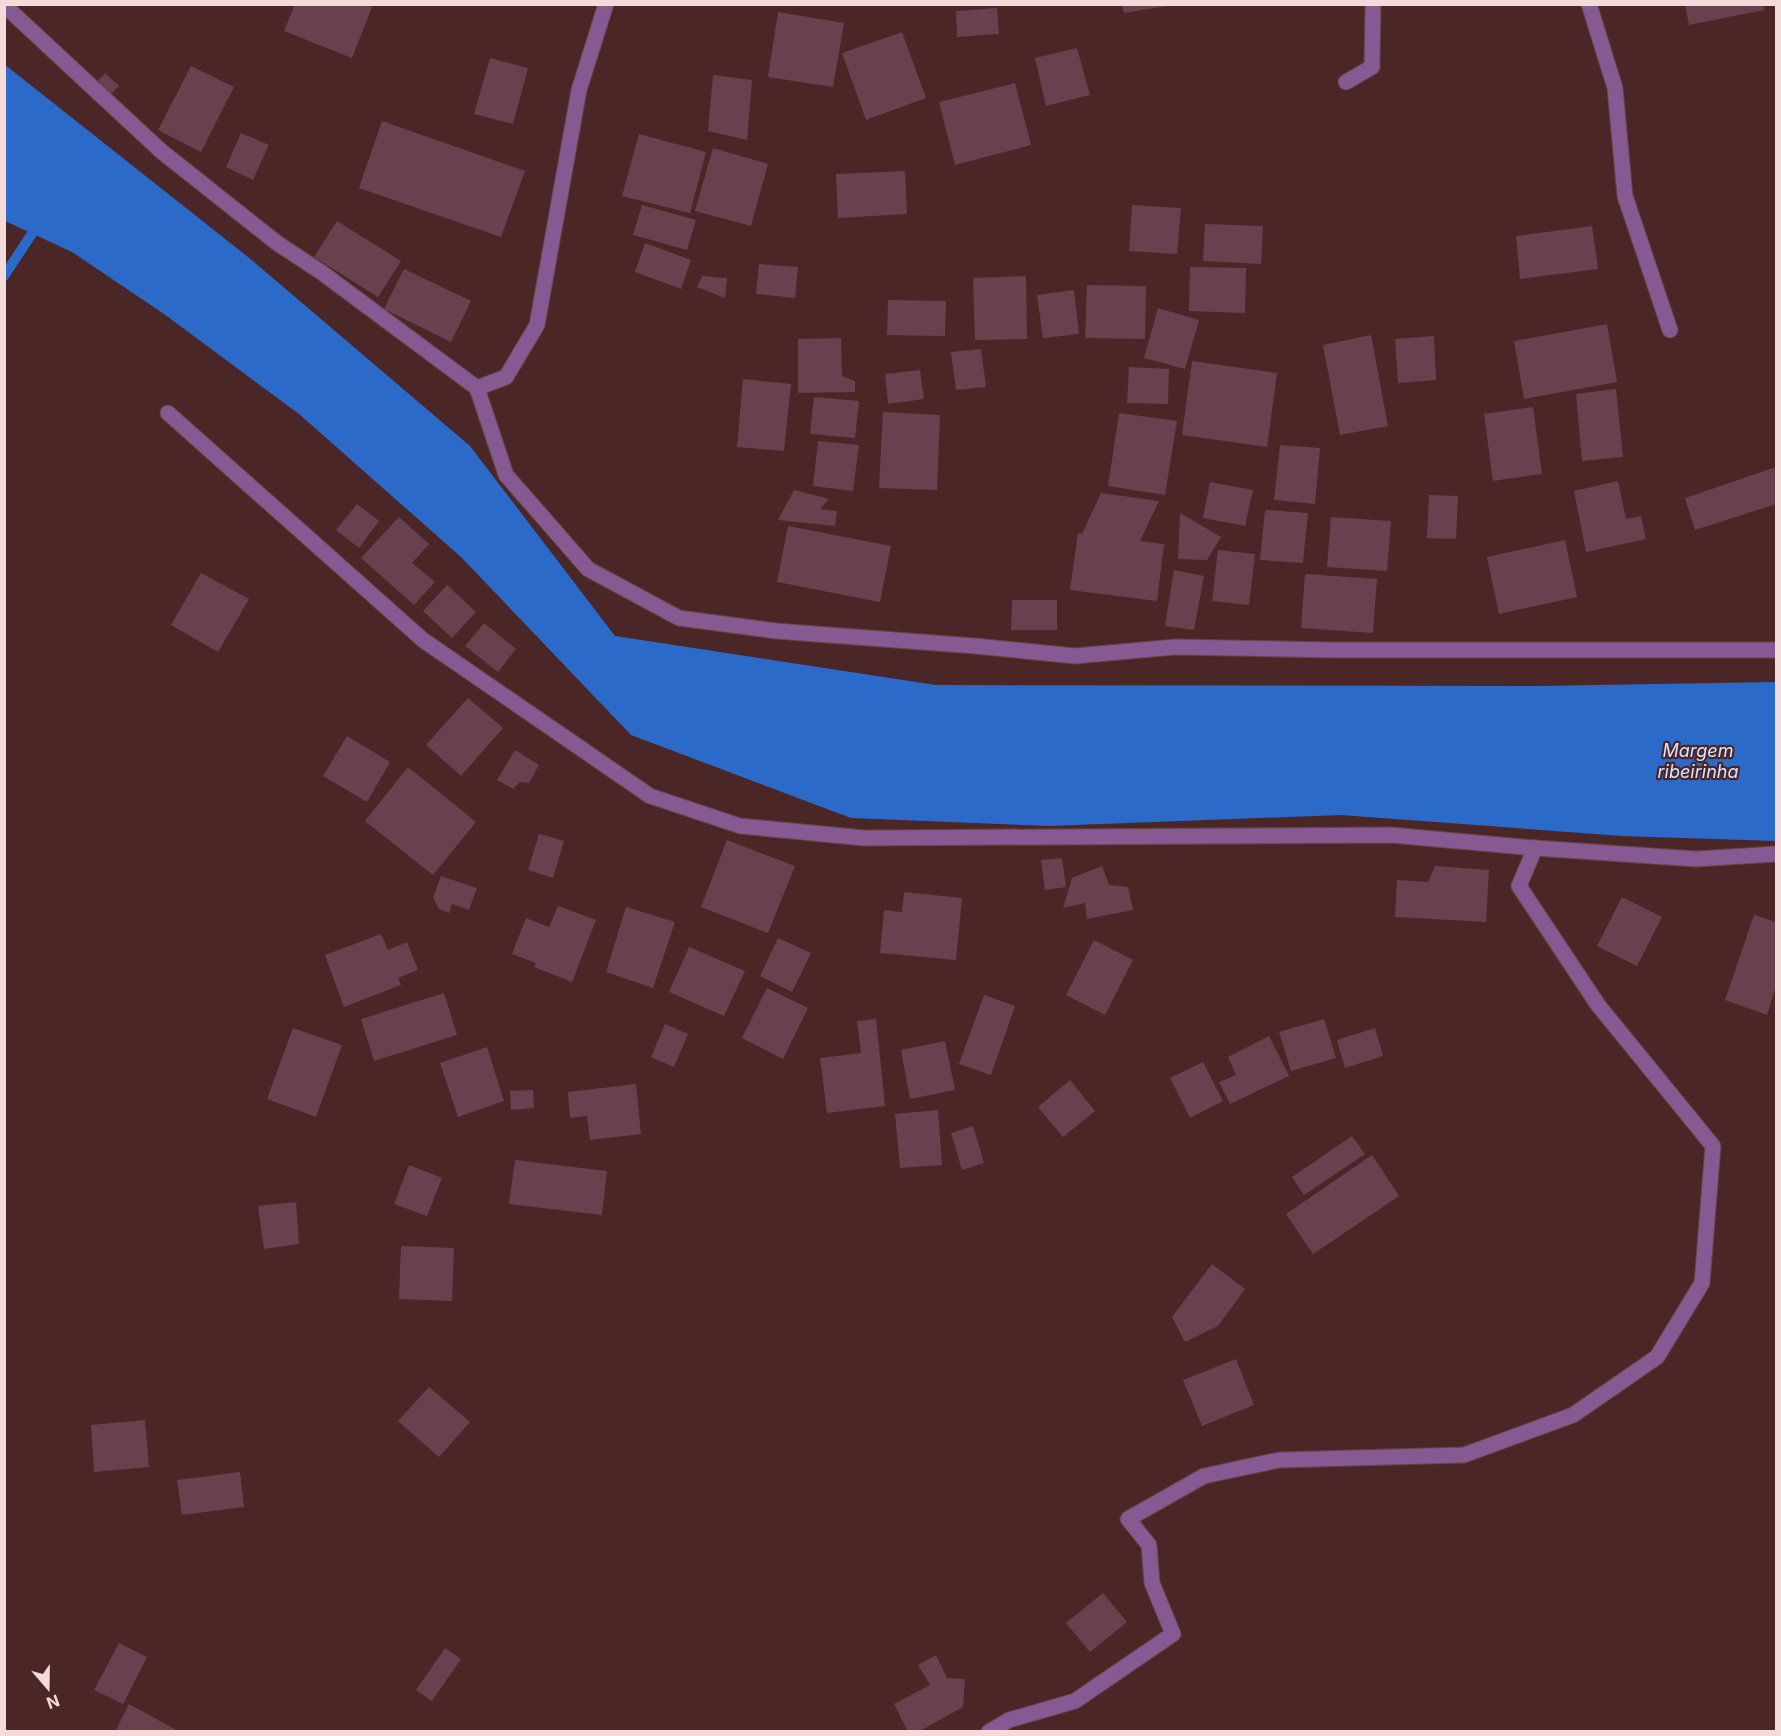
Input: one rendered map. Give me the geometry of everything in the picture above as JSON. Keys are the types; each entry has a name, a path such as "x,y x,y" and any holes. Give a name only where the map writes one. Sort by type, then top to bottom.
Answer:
{"street":[{"path":"477,388 506,377 537,325 579,90 606,4"},
{"path":"1346,82 1372,68 1373,4"},
{"path":"1589,4 1615,88 1624,196 1670,330"},
{"path":"4,5 161,151 277,243 321,272 477,388 506,475 588,569 679,618 776,631 1075,656 1174,647 1333,650 1776,650"},
{"path":"168,413 423,640 650,796 740,826 864,838 1391,835 1696,859 1776,854"},
{"path":"990,1731 1009,1720 1075,1701 1173,1634 1152,1583 1149,1545 1128,1519 1138,1513 1204,1476 1279,1460 1464,1455 1573,1415 1657,1357 1702,1283 1713,1146 1598,1005 1519,886 1535,848"}],"water":[{"name":"Margem ribeirinha","path":"4,64 248,257 470,446 615,636 936,685 1538,686 1776,682 1776,841 1622,836 1341,815 1049,826 851,818 631,735 461,557 299,414 164,314 72,252 5,221"}],"building":[{"path":"295,4 366,4 372,7 352,58 284,31"},
{"path":"1685,4 1763,4 1764,10 1689,25"},
{"path":"1122,5 1167,5 1167,6 1124,13"},
{"path":"997,8 999,34 957,37 956,11"},
{"path":"778,12 844,23 833,87 768,77"},
{"path":"902,32 926,98 866,120 842,53"},
{"path":"1077,48 1090,95 1046,106 1035,58"},
{"path":"490,58 528,68 513,124 474,114"},
{"path":"191,66 234,87 201,152 158,130"},
{"path":"105,73 119,86 108,97 94,85"},
{"path":"713,75 752,80 747,140 708,131"},
{"path":"1015,83 1031,145 955,165 939,102"},
{"path":"382,121 525,171 501,237 359,188"},
{"path":"241,133 269,145 253,180 226,167"},
{"path":"639,134 706,152 690,213 622,196"},
{"path":"713,148 768,164 751,226 695,211"},
{"path":"905,171 907,214 838,218 836,174"},
{"path":"642,205 696,220 687,250 633,235"},
{"path":"1132,205 1181,208 1177,254 1129,251"},
{"path":"337,221 401,261 378,297 314,257"},
{"path":"1205,224 1263,226 1261,264 1203,261"},
{"path":"1592,226 1598,269 1520,279 1516,236"},
{"path":"645,243 691,260 681,289 635,272"},
{"path":"759,264 798,267 795,298 756,294"},
{"path":"1190,267 1246,268 1245,313 1189,311"},
{"path":"404,269 471,301 451,342 384,309"},
{"path":"702,276 727,278 725,298 697,287"},
{"path":"1026,276 1027,339 975,340 973,278"},
{"path":"1087,285 1146,286 1145,339 1085,338"},
{"path":"1074,290 1079,334 1043,338 1037,295"},
{"path":"888,300 946,301 945,336 887,335"},
{"path":"1158,308 1199,320 1185,369 1144,358"},
{"path":"1607,324 1617,382 1524,399 1514,341"},
{"path":"1371,335 1388,426 1340,435 1323,345"},
{"path":"1434,336 1436,380 1398,383 1395,339"},
{"path":"841,338 842,376 855,381 855,392 798,393 798,339"},
{"path":"981,349 986,387 956,390 951,352"},
{"path":"1192,361 1277,373 1267,447 1182,435"},
{"path":"1129,367 1169,369 1168,404 1127,403"},
{"path":"920,370 924,399 888,404 885,374"},
{"path":"743,379 791,384 784,451 737,447"},
{"path":"1616,389 1623,457 1582,461 1576,394"},
{"path":"814,397 859,401 855,438 810,434"},
{"path":"1533,407 1542,474 1493,481 1484,414"},
{"path":"883,412 940,415 937,490 879,488"},
{"path":"1119,413 1177,421 1165,495 1108,486"},
{"path":"818,441 859,445 853,491 813,486"},
{"path":"1280,445 1320,448 1315,504 1274,500"},
{"path":"1776,467 1776,504 1695,530 1685,498"},
{"path":"1618,481 1626,519 1641,516 1646,539 1586,552 1574,491"},
{"path":"1210,482 1253,490 1245,526 1203,518"},
{"path":"794,490 829,499 820,509 837,511 835,526 778,520"},
{"path":"1101,493 1159,501 1140,541 1164,544 1157,601 1070,590 1078,533 1082,534"},
{"path":"1429,495 1458,496 1456,539 1427,538"},
{"path":"357,504 379,521 359,548 336,530"},
{"path":"1265,510 1308,513 1303,563 1260,560"},
{"path":"1180,513 1221,537 1207,560 1178,559"},
{"path":"399,517 429,544 412,563 435,582 414,605 361,558"},
{"path":"1331,517 1391,521 1387,571 1327,567"},
{"path":"788,526 891,546 880,602 777,582"},
{"path":"1565,540 1577,597 1499,614 1487,557"},
{"path":"1218,550 1255,554 1249,605 1212,601"},
{"path":"1174,570 1204,576 1194,630 1165,626"},
{"path":"201,573 249,599 218,652 171,625"},
{"path":"1305,574 1377,579 1373,633 1301,628"},
{"path":"447,585 476,612 452,638 423,611"},
{"path":"1012,600 1057,600 1057,630 1011,630"},
{"path":"484,623 516,649 498,672 465,646"},
{"path":"468,698 503,728 461,776 426,745"},
{"path":"347,736 390,762 367,802 323,776"},
{"path":"515,750 539,765 529,783 520,782 513,789 497,780"},
{"path":"408,767 476,822 433,875 365,821"},
{"path":"539,834 564,841 553,878 528,870"},
{"path":"727,840 795,866 768,933 701,907"},
{"path":"1062,858 1066,887 1045,890 1041,860"},
{"path":"1102,866 1109,885 1128,887 1133,910 1087,919 1085,903 1063,908 1072,878"},
{"path":"1435,866 1489,870 1486,922 1395,917 1397,880 1428,882"},
{"path":"441,876 477,888 469,910 452,904 449,913 439,909 433,898"},
{"path":"904,892 962,898 956,960 880,953 884,910 902,912"},
{"path":"1622,897 1662,917 1637,966 1597,946"},
{"path":"558,906 596,920 572,982 534,967 536,963 512,954 526,918 549,927"},
{"path":"626,907 675,922 653,988 606,972"},
{"path":"1754,915 1776,922 1776,986 1767,1015 1725,1000"},
{"path":"381,934 388,950 407,942 418,970 398,978 401,985 344,1007 325,955"},
{"path":"778,938 811,953 792,992 760,976"},
{"path":"1094,940 1133,960 1105,1015 1066,995"},
{"path":"689,947 745,971 724,1016 669,992"},
{"path":"767,988 808,1008 783,1059 742,1038"},
{"path":"444,993 457,1035 374,1061 361,1019"},
{"path":"984,995 1015,1006 991,1075 959,1064"},
{"path":"876,1019 885,1106 827,1113 820,1058 861,1053 857,1021"},
{"path":"1324,1019 1336,1058 1291,1071 1279,1032"},
{"path":"665,1024 688,1034 674,1067 651,1057"},
{"path":"293,1028 342,1045 316,1117 267,1099"},
{"path":"1375,1028 1383,1056 1345,1068 1337,1040"},
{"path":"1269,1036 1289,1076 1230,1104 1219,1082 1236,1075 1228,1057"},
{"path":"945,1041 955,1090 910,1099 901,1050"},
{"path":"487,1047 504,1101 458,1117 440,1063"},
{"path":"1203,1062 1223,1101 1190,1118 1170,1078"},
{"path":"1070,1080 1095,1111 1063,1137 1038,1107"},
{"path":"636,1084 641,1134 590,1140 587,1116 570,1118 568,1092"},
{"path":"533,1090 534,1108 511,1110 510,1091"},
{"path":"938,1110 942,1165 900,1168 895,1114"},
{"path":"973,1126 984,1163 962,1170 951,1133"},
{"path":"1352,1136 1365,1154 1304,1195 1292,1177"},
{"path":"1372,1155 1399,1196 1313,1254 1286,1214"},
{"path":"515,1160 607,1171 602,1215 509,1204"},
{"path":"409,1165 442,1178 427,1216 394,1204"},
{"path":"296,1202 299,1244 264,1249 258,1206"},
{"path":"401,1246 454,1248 452,1301 399,1299"},
{"path":"1212,1264 1245,1289 1218,1326 1185,1342 1172,1317"},
{"path":"1236,1359 1254,1405 1202,1426 1183,1380"},
{"path":"429,1387 470,1422 439,1457 398,1421"},
{"path":"145,1420 149,1467 94,1472 91,1425"},
{"path":"240,1472 244,1507 182,1515 177,1480"},
{"path":"1103,1593 1127,1622 1090,1652 1066,1623"},
{"path":"119,1643 147,1657 123,1704 94,1690"},
{"path":"445,1648 461,1659 432,1701 416,1690"},
{"path":"936,1655 947,1678 965,1679 963,1707 918,1732 908,1732 894,1704 930,1685 918,1665"},
{"path":"129,1704 180,1732 115,1732"}],"waterway":[{"path":"4,276 39,223"}]}
